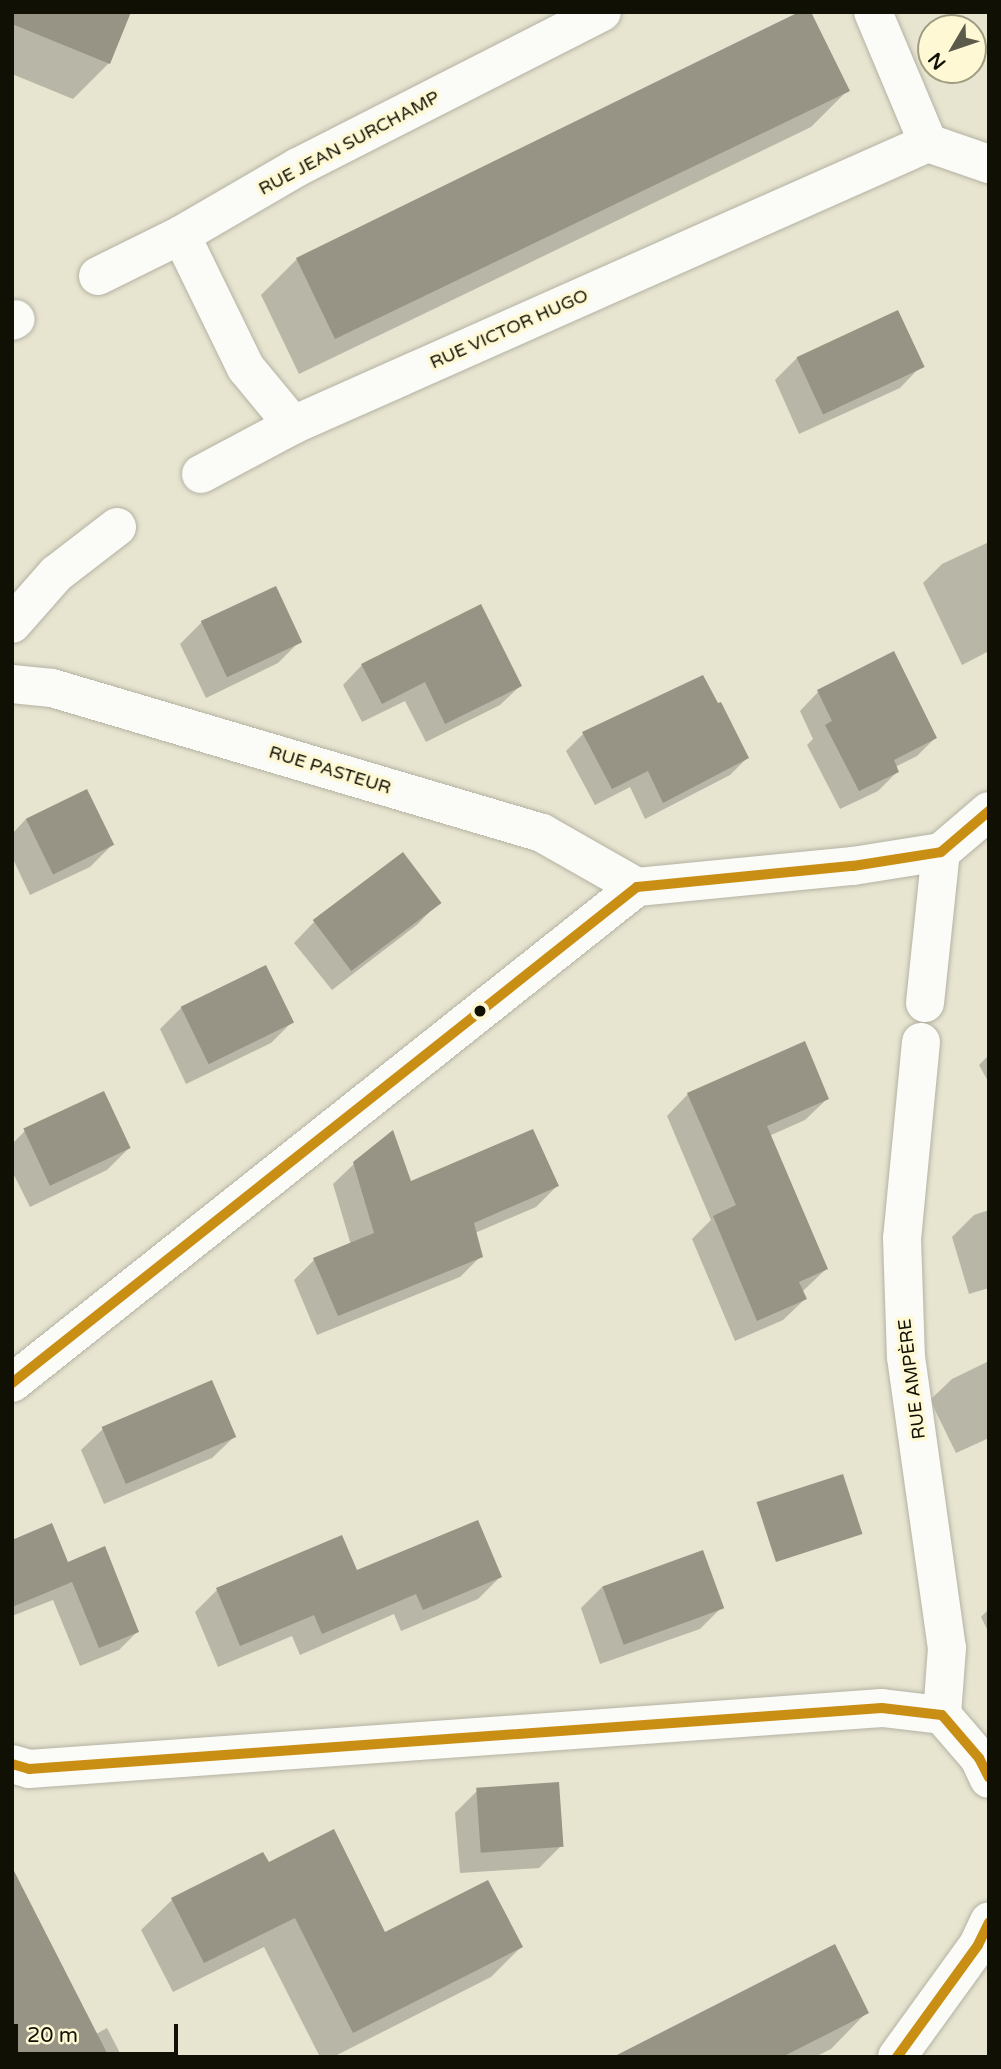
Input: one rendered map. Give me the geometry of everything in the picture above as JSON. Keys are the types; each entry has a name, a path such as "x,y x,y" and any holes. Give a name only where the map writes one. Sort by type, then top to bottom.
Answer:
{"street":[{"name":"RUE JEAN SURCHAMP","path":"98,276 181,235 298,167 602,12"},
{"path":"873,12 928,143 989,164"},
{"name":"RUE VICTOR HUGO","path":"293,425 928,143"},
{"path":"181,235 246,368 293,425 201,474"},
{"path":"12,624 56,574 117,527"},
{"name":"RUE PASTEUR","path":"12,684 52,688 542,833 637,887"},
{"path":"12,1383 637,887 853,866 941,852 989,811"},
{"path":"925,1003 941,852"},
{"name":"RUE AMPÈRE","path":"921,1042 902,1251 906,1357 947,1648 942,1715"},
{"path":"12,1764 29,1769 867,1709 942,1715 979,1758 989,1779"},
{"path":"897,2057 978,1945 989,1922"}],"building":[{"path":"12,12 131,12 110,64 12,24"},
{"path":"799,12 811,12 850,91 335,339 296,258"},
{"path":"898,310 925,367 823,414 796,357"},
{"path":"276,586 302,642 227,677 201,621"},
{"path":"481,604 522,686 445,724 425,682 382,704 361,664"},
{"path":"894,651 937,738 894,760 899,772 859,791 825,725 832,721 817,690"},
{"path":"703,675 718,703 721,702 749,758 663,803 648,771 612,789 582,732"},
{"path":"87,789 114,845 53,875 26,819"},
{"path":"403,852 442,903 351,971 313,920"},
{"path":"266,965 294,1023 209,1064 181,1007"},
{"path":"805,1041 829,1099 767,1126 828,1269 799,1282 807,1299 757,1321 713,1216 736,1205 687,1093"},
{"path":"104,1091 131,1148 50,1186 23,1129"},
{"path":"533,1129 559,1186 474,1223 483,1257 338,1316 313,1258 374,1233 353,1162 393,1130 411,1181"},
{"path":"212,1380 236,1437 126,1484 102,1427"},
{"path":"843,1474 862,1534 776,1562 756,1502"},
{"path":"478,1520 502,1577 423,1610 416,1594 322,1634 314,1615 240,1646 216,1588 342,1535 357,1570"},
{"path":"52,1523 68,1562 105,1546 139,1632 99,1648 72,1582 12,1607 12,1540"},
{"path":"703,1550 724,1608 624,1645 602,1587"},
{"path":"559,1782 564,1847 481,1853 476,1788"},
{"path":"334,1829 385,1932 488,1880 523,1947 353,2033 295,1918 204,1963 171,1898 263,1852 269,1862"},
{"path":"12,1867 109,2057 12,2057"},
{"path":"835,1944 869,2013 782,2057 613,2057"}],"transit line":[{"path":"12,1383 637,887 853,866 941,852 989,811"},
{"path":"12,1764 29,1769 882,1708 942,1715 979,1758 989,1778"},
{"path":"897,2057 978,1945 989,1922"}]}
